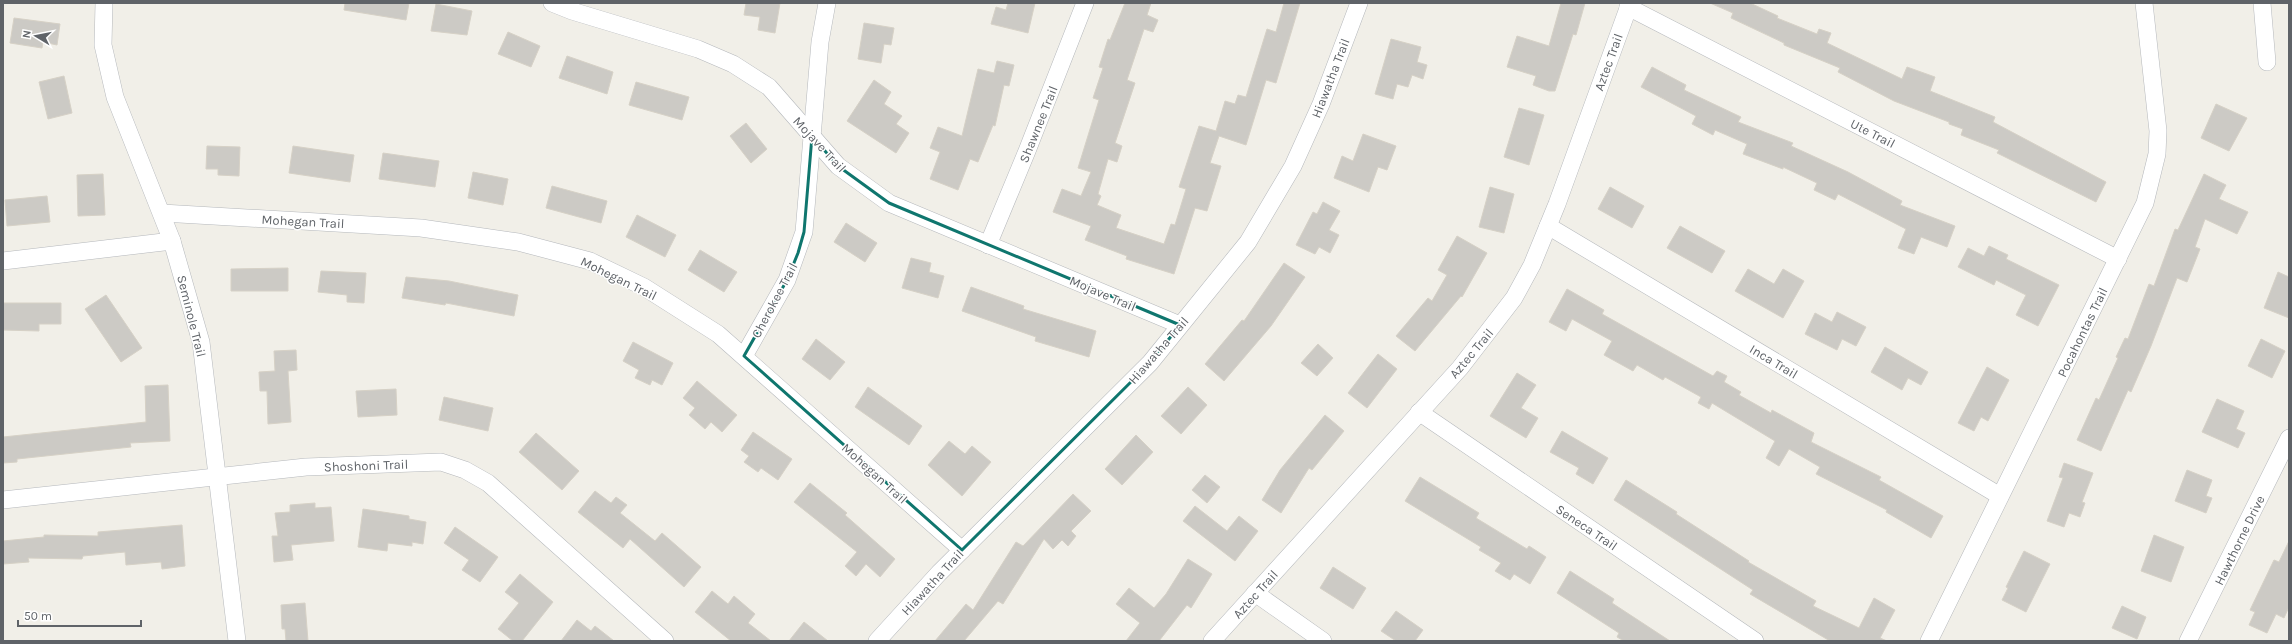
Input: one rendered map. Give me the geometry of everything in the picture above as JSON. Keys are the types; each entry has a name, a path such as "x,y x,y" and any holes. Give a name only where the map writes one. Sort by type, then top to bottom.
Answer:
{"street":[{"name":"Seminole Trail","path":"104,3 103,44 115,97 172,241 201,342 237,641"},
{"name":"Mojave Trail","path":"552,3 574,7 698,49 733,64 769,87 838,166 888,203 1180,326"},
{"name":"Cherokee Trail","path":"744,356 787,280 798,253 804,232 820,42 827,3"},
{"name":"Shawnee Trail","path":"988,245 1027,151 1085,3"},
{"name":"Hiawatha Trail","path":"877,641 962,550 1150,363 1248,242 1293,166 1321,104 1359,3"},
{"name":"Pocahontas Trail","path":"1929,641 2118,259 2144,203 2157,154 2158,131 2144,3"},
{"path":"2262,3 2267,62"},
{"name":"Ute Trail","path":"1629,5 2118,259"},
{"name":"Aztec Trail","path":"1212,641 1464,362 1514,298 1532,265 1548,226 1629,5"},
{"name":"Mohegan Trail","path":"162,213 421,228 518,242 590,261 644,287 718,334 962,550"},
{"name":"Inca Trail","path":"1548,226 2000,496"},
{"path":"3,261 172,241"},
{"name":"Seneca Trail","path":"1419,412 1755,641"},
{"name":"Hawthorne Drive","path":"2188,641 2289,438"},
{"name":"Shoshoni Trail","path":"3,500 306,467 441,462 465,470 488,482 666,641"},
{"path":"1255,593 1323,641"}],"highlighted area":[{"path":"812,136 838,166 889,203 1180,325 1150,363 962,550 744,356 787,280 798,253 804,232"}],"building":[{"path":"345,3 409,3 406,20 344,10"},
{"path":"746,3 780,3 775,33 758,30 760,17 744,15"},
{"path":"1008,3 1035,3 1028,33 991,24 996,7 1006,10"},
{"path":"1125,3 1151,3 1147,15 1158,20 1153,32 1144,29 1127,80 1135,83 1115,143 1122,146 1117,162 1108,159 1098,194 1101,196 1097,205 1121,215 1116,228 1164,244 1171,224 1175,225 1186,189 1179,187 1199,126 1216,131 1225,101 1235,104 1238,95 1246,97 1267,29 1276,32 1284,3 1300,3 1276,83 1266,80 1246,145 1219,136 1210,163 1221,166 1207,211 1195,208 1174,274 1126,259 1127,256 1085,240 1091,226 1053,212 1062,189 1081,196 1091,172 1078,168 1099,100 1093,98 1103,68 1099,67 1108,39 1110,40"},
{"path":"1561,3 1585,3 1576,35 1573,34 1555,91 1549,91 1533,85 1536,76 1507,67 1517,36 1549,46"},
{"path":"1710,3 1750,3 1778,16 1777,18 1817,34 1819,29 1831,33 1827,43 1902,79 1907,67 1935,77 1930,91 1995,117 1993,122 2106,182 2096,202 1997,153 1999,150 1961,135 1963,129 1949,124 1949,122 1894,101 1838,72 1840,68 1784,45 1784,43 1731,18 1733,13"},
{"path":"436,4 472,11 467,35 431,31"},
{"path":"14,18 60,24 57,45 43,42 42,48 10,43"},
{"path":"864,23 894,28 891,45 884,44 881,63 858,59"},
{"path":"508,32 540,46 531,67 498,54"},
{"path":"1391,39 1421,47 1417,62 1427,65 1423,79 1412,75 1408,87 1397,84 1393,99 1375,94"},
{"path":"567,56 613,72 607,94 559,78"},
{"path":"997,61 1014,65 1009,86 1004,85 995,126 993,125 978,162 970,159 958,190 930,179 940,152 930,148 938,127 962,136 978,69 994,73"},
{"path":"1652,67 1686,85 1684,90 1741,117 1738,122 1793,143 1791,146 1848,172 1902,201 1900,205 1955,226 1947,247 1921,237 1914,254 1898,248 1906,229 1838,194 1835,200 1814,190 1817,183 1783,167 1783,169 1743,154 1747,144 1715,130 1713,135 1692,124 1696,116 1641,87"},
{"path":"64,76 72,113 48,119 39,82"},
{"path":"874,80 891,92 884,104 902,116 896,124 909,133 896,153 847,121"},
{"path":"636,82 689,97 682,120 629,105"},
{"path":"2216,104 2247,118 2229,151 2201,138"},
{"path":"1519,108 1544,115 1529,165 1504,157"},
{"path":"746,123 767,149 751,163 730,136"},
{"path":"1363,134 1396,146 1387,170 1378,167 1369,192 1334,178 1342,156 1353,161"},
{"path":"207,146 240,147 239,176 218,175 218,169 206,169"},
{"path":"293,146 354,155 350,182 289,173"},
{"path":"383,153 439,161 435,187 379,179"},
{"path":"473,172 508,179 503,205 468,198"},
{"path":"103,174 105,215 78,216 77,175"},
{"path":"2204,174 2226,185 2219,199 2248,212 2237,234 2205,219 2195,247 2200,249 2187,282 2177,278 2151,346 2131,392 2128,390 2101,451 2077,440 2096,398 2099,400 2118,358 2116,357 2125,338 2128,339 2149,284 2154,286 2175,229 2178,230"},
{"path":"552,186 607,201 601,223 546,208"},
{"path":"1490,187 1514,194 1504,233 1479,227"},
{"path":"1610,187 1644,206 1632,228 1598,209"},
{"path":"47,196 50,222 7,226 5,200"},
{"path":"1323,202 1340,211 1329,230 1339,235 1330,253 1319,247 1315,254 1296,245 1313,212 1317,214"},
{"path":"637,215 676,235 665,257 626,237"},
{"path":"846,223 877,243 865,262 834,242"},
{"path":"1680,226 1725,251 1712,273 1667,248"},
{"path":"1457,236 1487,253 1462,297 1461,296 1415,351 1396,336 1428,298 1432,301 1447,275 1438,270"},
{"path":"1989,246 2008,255 2006,259 2059,285 2038,326 2016,315 2026,295 1996,280 1994,285 1958,267 1968,248 1984,256"},
{"path":"700,250 737,272 724,292 688,270"},
{"path":"911,258 931,263 929,272 944,276 938,298 902,288"},
{"path":"1284,263 1305,277 1271,326 1224,381 1205,364 1242,320 1244,321"},
{"path":"288,268 288,291 231,291 231,269"},
{"path":"1748,269 1774,284 1783,269 1804,281 1783,318 1735,291"},
{"path":"321,271 366,273 364,303 347,302 347,295 318,292"},
{"path":"2278,272 2289,277 2289,318 2264,308"},
{"path":"406,277 449,281 518,295 514,316 446,303 445,305 402,298"},
{"path":"971,287 1024,306 1023,309 1096,331 1089,357 1035,341 1036,337 962,311"},
{"path":"1567,289 1604,310 1602,314 1713,376 1717,371 1727,376 1724,382 1741,392 1739,395 1771,413 1772,410 1814,433 1811,442 1881,477 1879,480 1943,516 1931,538 1886,512 1887,510 1816,474 1820,467 1789,449 1779,466 1766,458 1775,441 1712,403 1709,409 1698,403 1701,397 1665,377 1663,380 1637,365 1633,371 1604,355 1612,341 1572,319 1566,331 1549,322"},
{"path":"106,295 142,348 121,362 85,309"},
{"path":"3,303 61,303 61,324 39,324 39,331 3,330"},
{"path":"1837,312 1866,327 1856,346 1842,339 1837,350 1805,334 1815,313 1832,322"},
{"path":"816,339 845,362 830,380 802,359"},
{"path":"2261,339 2285,351 2272,378 2248,366"},
{"path":"633,342 673,363 662,385 652,380 650,385 635,378 639,370 623,361"},
{"path":"1318,344 1333,358 1317,376 1301,363"},
{"path":"1885,347 1928,372 1921,385 1908,378 1902,390 1871,372"},
{"path":"296,350 297,370 288,371 291,422 268,424 267,391 260,391 259,372 275,371 274,351"},
{"path":"1378,354 1397,369 1367,408 1348,393"},
{"path":"1987,367 2009,380 1988,421 1981,417 1974,431 1958,423"},
{"path":"1517,373 1536,385 1521,408 1538,418 1526,438 1490,416"},
{"path":"697,381 737,415 722,432 711,422 705,429 689,415 695,408 683,398"},
{"path":"168,385 170,441 130,443 131,447 17,459 17,462 3,463 3,437 146,422 145,386"},
{"path":"868,387 922,426 909,445 855,407"},
{"path":"1188,387 1207,405 1181,434 1161,416"},
{"path":"396,389 397,415 358,417 356,391"},
{"path":"444,397 493,408 488,431 439,420"},
{"path":"2217,399 2244,411 2236,429 2245,433 2238,448 2202,432"},
{"path":"1325,415 1344,431 1312,470 1309,468 1281,513 1262,500 1280,470"},
{"path":"1562,431 1608,458 1593,484 1576,474 1579,468 1550,452"},
{"path":"753,432 792,459 778,480 761,468 758,472 744,462 749,456 741,450"},
{"path":"536,433 579,471 562,490 519,452"},
{"path":"1136,435 1153,452 1122,485 1105,469"},
{"path":"949,441 965,454 972,446 991,462 962,496 928,465"},
{"path":"2064,463 2093,473 2082,502 2085,503 2080,517 2069,513 2064,527 2047,521 2063,478 2059,477"},
{"path":"2187,470 2212,480 2206,496 2212,498 2206,513 2175,501"},
{"path":"1205,475 1220,487 1207,503 1192,490"},
{"path":"1420,477 1479,513 1476,518 1527,549 1529,546 1546,557 1530,584 1514,574 1510,580 1495,571 1501,563 1479,550 1481,547 1405,501"},
{"path":"1626,480 1677,512 1676,514 1749,561 1748,562 1816,601 1813,606 1859,628 1874,598 1895,610 1880,638 1887,641 1830,641 1750,594 1753,590 1614,500"},
{"path":"810,483 847,513 845,515 895,559 880,577 866,564 856,576 845,566 857,552 794,502"},
{"path":"595,491 611,503 616,497 627,505 620,513 655,541 662,533 701,567 684,587 630,539 623,548 578,512"},
{"path":"1073,494 1091,511 1071,531 1076,536 1068,546 1062,540 1053,549 1044,539 1003,604 998,601 964,641 935,641 966,604 973,610 1016,542 1023,546"},
{"path":"315,503 315,508 331,507 334,541 291,545 293,560 274,562 272,536 278,536 275,513 290,512 290,505"},
{"path":"1195,506 1227,531 1239,516 1258,531 1235,561 1183,521"},
{"path":"363,509 409,516 409,519 426,522 423,544 412,542 412,546 388,543 387,551 358,547"},
{"path":"182,525 185,566 162,569 161,562 126,565 125,552 83,556 82,559 28,558 29,562 3,564 3,541 44,537 44,535 98,536 98,532"},
{"path":"455,527 498,557 480,582 462,570 469,560 444,543"},
{"path":"2154,535 2184,547 2171,582 2141,571"},
{"path":"2289,541 2289,607 2284,618 2276,614 2267,633 2249,625 2255,612 2250,610 2274,560 2279,562"},
{"path":"2024,551 2050,564 2026,612 2002,600 2008,588 2006,587"},
{"path":"1188,559 1212,574 1191,608 1187,605 1159,641 1126,641 1140,623 1116,604 1129,588 1154,608 1166,594"},
{"path":"1333,567 1366,588 1353,609 1320,588"},
{"path":"1570,571 1614,599 1612,603 1670,641 1624,641 1617,637 1619,633 1557,593"},
{"path":"520,574 553,602 522,641 513,641 498,629 519,603 505,592"},
{"path":"712,591 728,604 734,596 755,614 748,623 771,641 731,641 695,612"},
{"path":"305,603 308,641 286,641 285,629 282,629 281,605"},
{"path":"2122,606 2146,617 2137,639 2112,628"},
{"path":"1396,611 1423,630 1415,641 1396,641 1381,631"},
{"path":"577,620 591,631 595,626 614,641 561,641"},
{"path":"804,622 828,641 789,641"}]}
